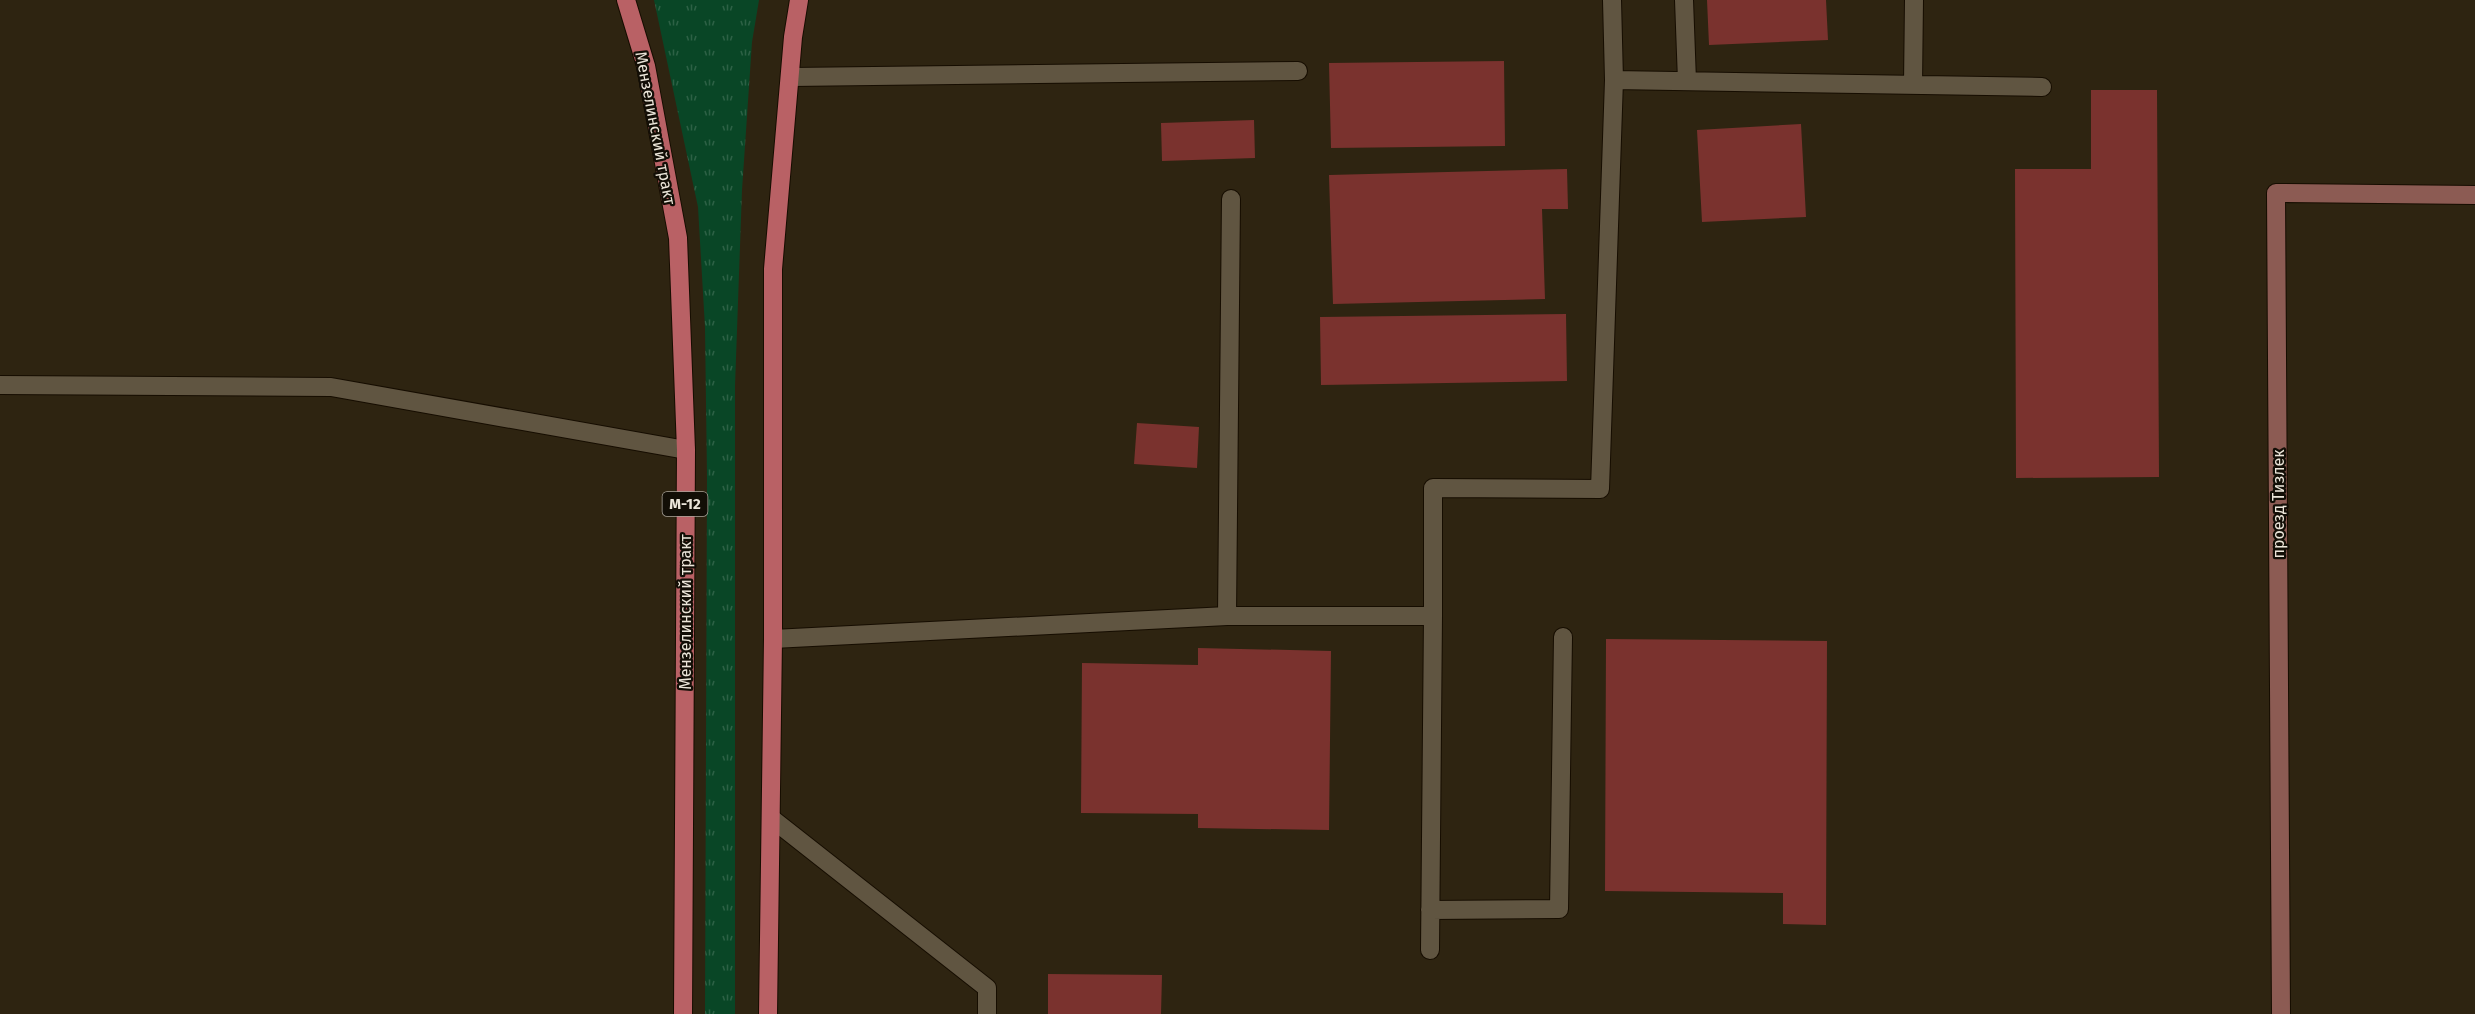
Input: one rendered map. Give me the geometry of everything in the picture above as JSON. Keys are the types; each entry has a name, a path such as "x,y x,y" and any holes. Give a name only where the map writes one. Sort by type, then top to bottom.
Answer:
{"main road":[{"name":"Мензелинский тракт","path":"626,0 646,66 678,238 686,450 683,1014"},
{"path":"768,1014 773,639 773,269 793,37 799,0"}],"street":[{"path":"1430,950 1433,488 1600,489 1614,80 1612,0"},
{"path":"1684,0 1687,81"},
{"path":"1913,85 1914,0"},
{"path":"791,77 1298,70"},
{"path":"1614,80 2042,87"},
{"name":"проезд Тизлек","path":"2281,1014 2276,193 2475,195"},
{"path":"1227,616 1231,199"},
{"path":"0,385 331,387 686,450"},
{"path":"773,639 1227,616 1433,616"},
{"path":"1430,910 1559,909 1563,637"},
{"path":"771,818 987,988 987,1014"}],"green space":[{"path":"654,0 759,0 752,42 742,190 735,386 735,1014 705,1014 707,477 705,327 698,207"}],"building":[{"path":"1707,0 1826,0 1828,40 1709,45"},
{"path":"1504,61 1505,146 1331,148 1329,63"},
{"path":"2091,90 2157,90 2159,477 2016,478 2015,169 2091,169"},
{"path":"1254,120 1255,158 1162,161 1161,123"},
{"path":"1801,124 1806,217 1702,222 1697,130"},
{"path":"1567,169 1568,209 1542,209 1545,299 1333,304 1329,175"},
{"path":"1566,314 1567,381 1321,385 1320,317"},
{"path":"1137,423 1199,427 1197,468 1134,464"},
{"path":"1606,639 1827,641 1826,925 1783,924 1783,893 1605,891"},
{"path":"1198,648 1331,651 1329,830 1198,828 1198,814 1081,813 1082,663 1198,665"},
{"path":"1048,974 1162,975 1161,1014 1048,1014"}]}
